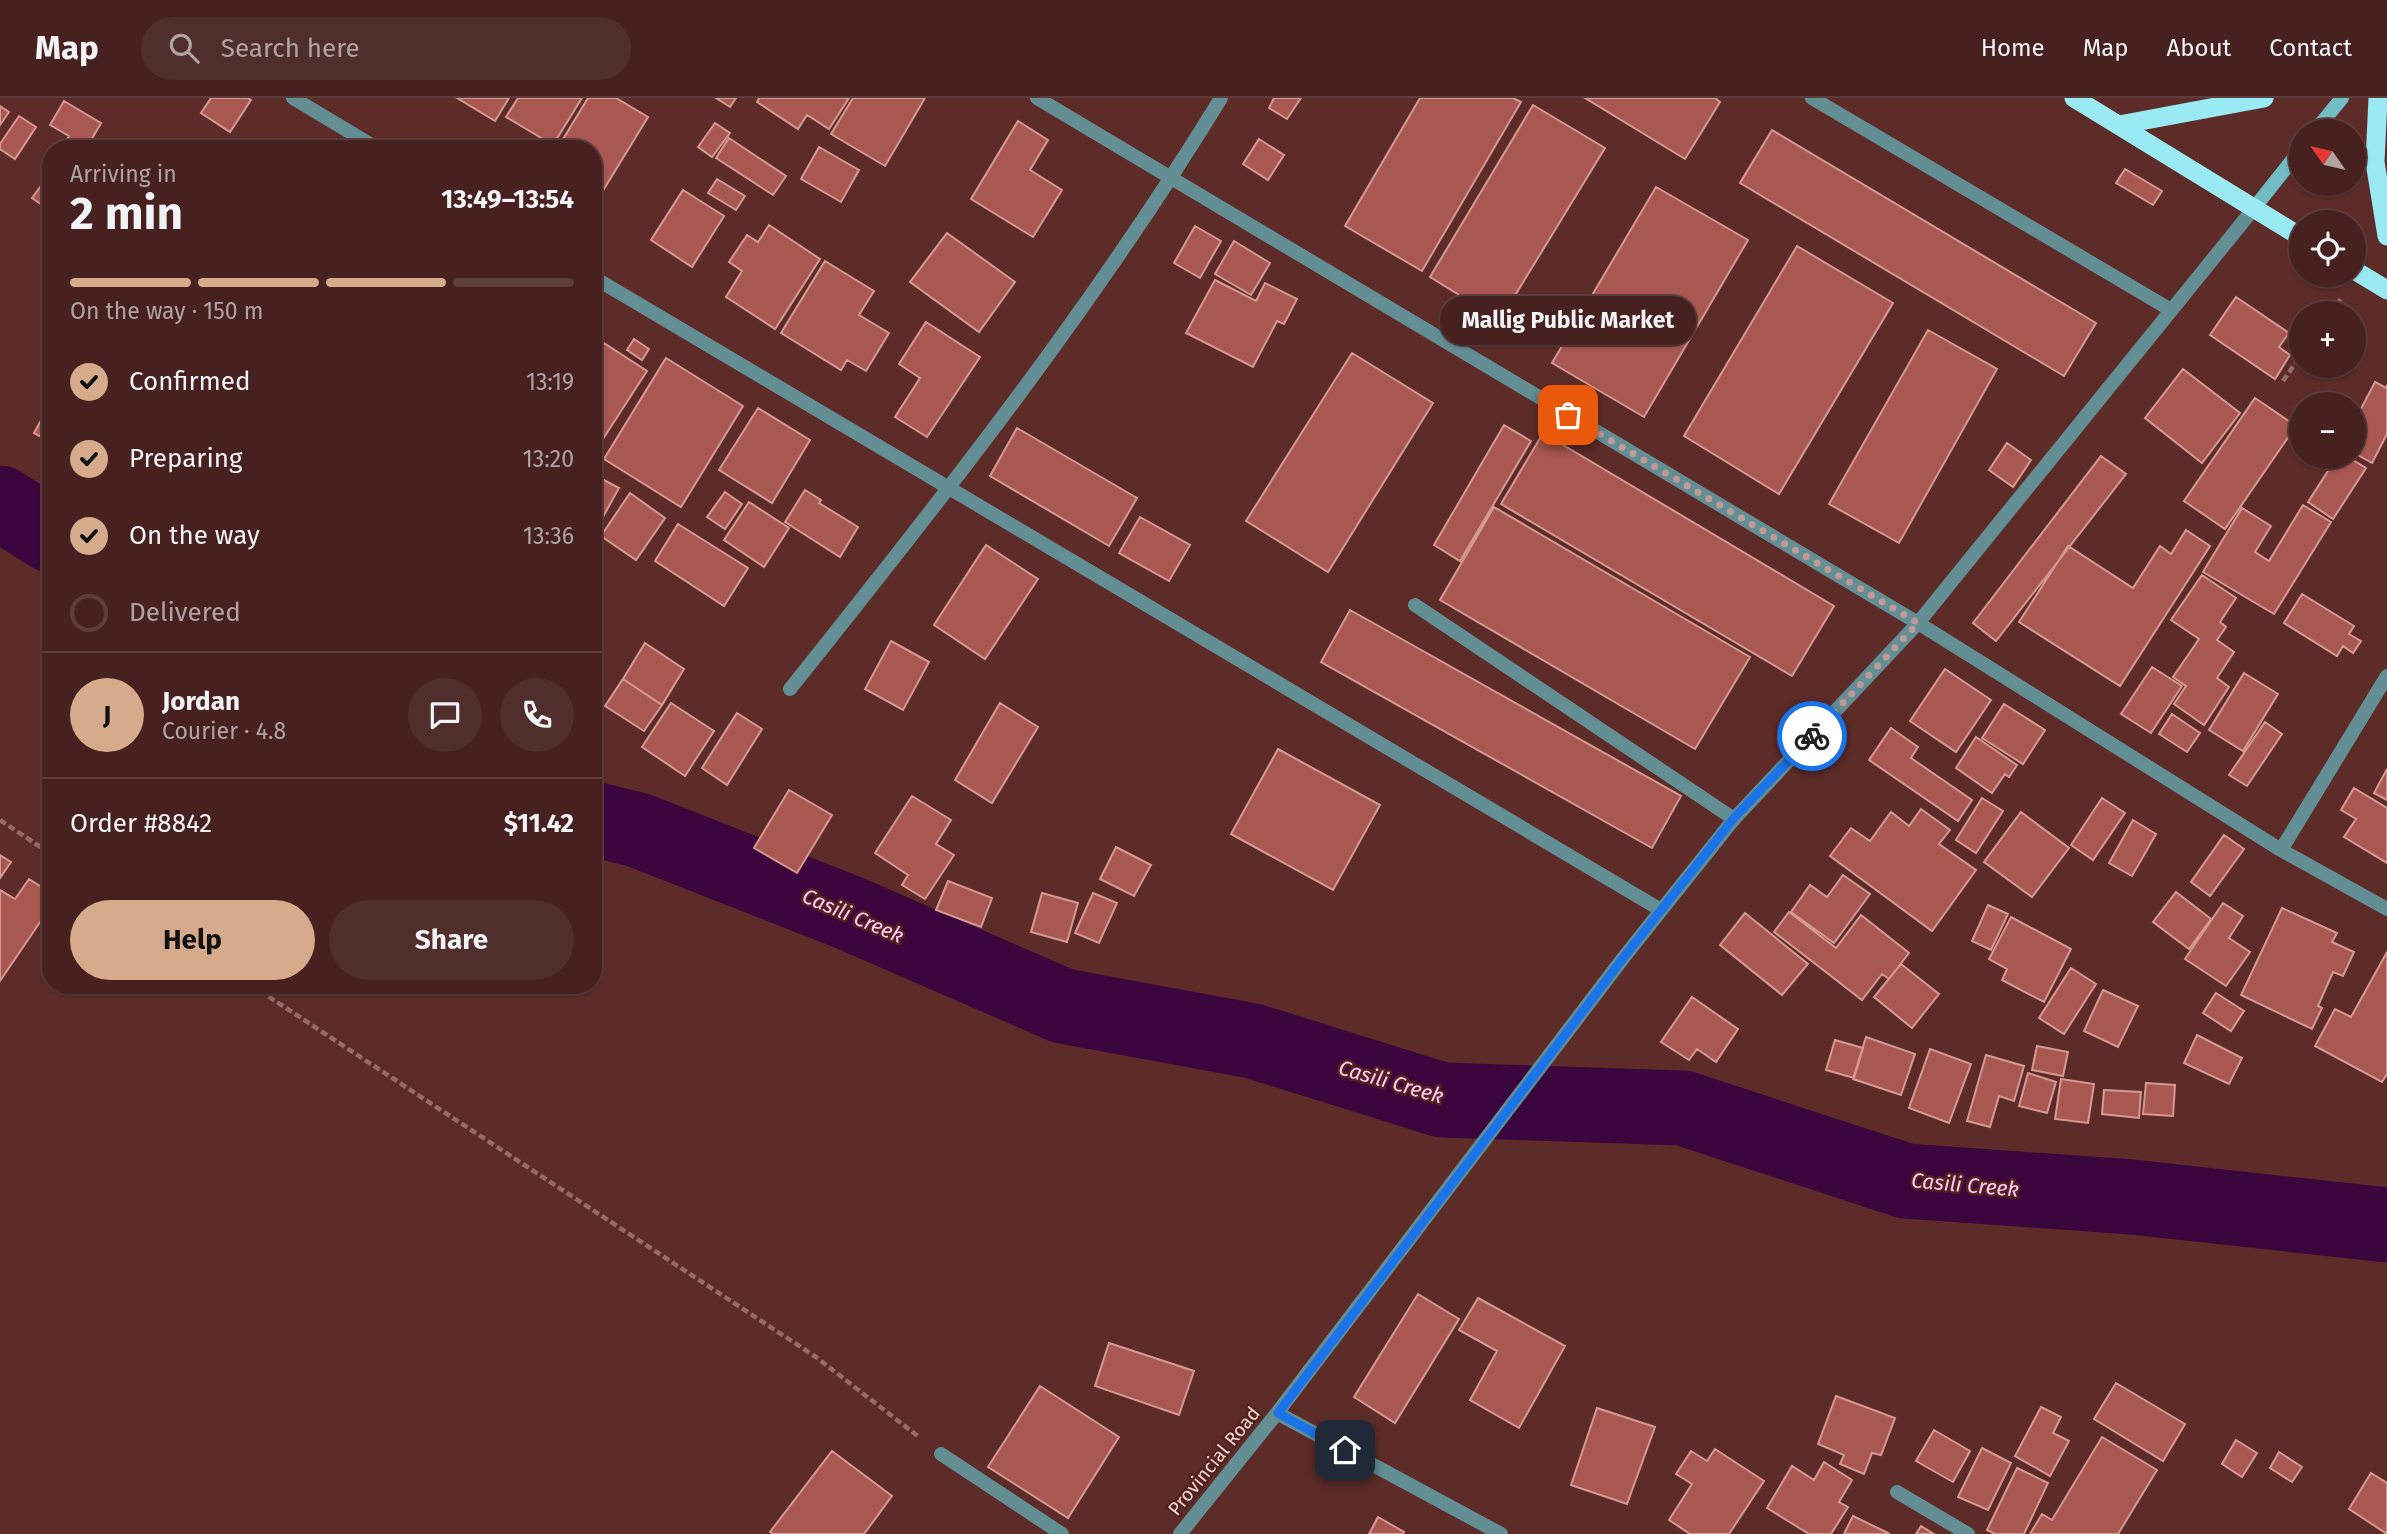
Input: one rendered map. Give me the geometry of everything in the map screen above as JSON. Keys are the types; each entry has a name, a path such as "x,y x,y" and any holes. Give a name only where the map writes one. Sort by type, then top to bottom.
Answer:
{"highway":[{"path":"2074,98 2289,229"},
{"path":"2119,125 2264,98"},
{"path":"2378,98 2375,162 2387,236"},
{"path":"2366,277 2387,290"}],"main road":[{"path":"2325,119 2342,98"},
{"path":"2255,207 2289,164"}],"street":[{"path":"293,98 363,140"},
{"path":"1037,98 1918,623 2281,850 2387,909"},
{"path":"790,689 951,488 1171,179 1221,98"},
{"path":"1812,98 2171,310"},
{"path":"1278,1413 1624,957 1734,818 1918,623 2255,207"},
{"path":"602,282 1661,909"},
{"path":"1415,605 1734,818"},
{"path":"2281,850 2387,676"},
{"name":"Provincial Road","path":"1180,1534 1278,1413 1501,1534"},
{"path":"941,1454 1062,1534"},
{"path":"1897,1492 1968,1534"}],"path":[{"path":"2283,381 2289,372"},
{"path":"0,820 42,848"},
{"path":"265,994 816,1357 941,1454"}],"building":[{"path":"211,98 251,100 230,132 201,113"},
{"path":"457,98 509,98 495,121"},
{"path":"518,98 582,98 556,140 545,140 506,117"},
{"path":"588,98 616,98 648,117 602,192 602,140 562,140"},
{"path":"716,98 736,98 730,107"},
{"path":"759,98 849,98 829,129 807,115 798,129 757,102"},
{"path":"853,98 925,98 885,166 831,134"},
{"path":"1274,98 1301,98 1287,119 1269,108"},
{"path":"1420,98 1513,98 1521,102 1422,271 1345,226"},
{"path":"1585,98 1715,98 1720,102 1685,159"},
{"path":"64,101 101,123 91,140 67,140 69,136 50,125"},
{"path":"1533,105 1605,148 1500,320 1430,277"},
{"path":"0,106 9,112 0,125"},
{"path":"19,116 36,127 15,159 0,149 0,144"},
{"path":"1018,121 1048,140 1030,170 1062,190 1033,237 971,199"},
{"path":"715,123 730,133 712,157 698,147"},
{"path":"1772,130 2096,323 2064,376 1740,183"},
{"path":"729,138 786,176 773,195 716,158"},
{"path":"1259,139 1284,155 1268,180 1243,164"},
{"path":"819,147 859,170 841,202 801,179"},
{"path":"2125,169 2162,191 2153,205 2116,183"},
{"path":"717,179 745,196 736,210 708,193"},
{"path":"42,184 42,205 32,198"},
{"path":"1656,187 1748,240 1644,417 1552,363"},
{"path":"683,190 724,216 692,267 651,240"},
{"path":"769,225 820,259 775,329 726,297 742,271 729,262 747,235 758,242"},
{"path":"1195,226 1221,241 1200,278 1174,263"},
{"path":"947,233 1015,282 979,332 910,282"},
{"path":"1234,241 1270,263 1251,295 1215,274"},
{"path":"1797,246 1893,303 1779,494 1684,436"},
{"path":"825,261 874,291 859,315 889,333 866,371 847,360 841,370 781,333"},
{"path":"1215,280 1256,301 1265,283 1297,299 1284,324 1277,321 1253,367 1186,333"},
{"path":"2236,297 2289,333 2279,347 2289,357 2275,379 2210,335"},
{"path":"926,322 980,357 927,437 895,417 920,378 899,364"},
{"path":"1928,330 1997,369 1899,543 1829,504"},
{"path":"634,339 649,349 642,360 627,350"},
{"path":"604,343 647,371 602,440"},
{"path":"1352,353 1433,403 1328,572 1246,521"},
{"path":"666,358 743,406 681,507 604,459"},
{"path":"2183,369 2240,413 2202,463 2145,418"},
{"path":"2375,382 2386,388 2387,385 2387,434 2372,463 2366,460 2366,399"},
{"path":"2255,398 2289,421 2289,436 2225,529 2184,501"},
{"path":"758,408 810,440 772,503 719,470"},
{"path":"42,418 42,437 34,433"},
{"path":"1504,425 1531,441 1460,561 1434,545"},
{"path":"1017,428 1137,498 1109,546 990,476"},
{"path":"1543,433 1834,606 1792,676 1501,504"},
{"path":"2007,443 2031,460 2013,487 1989,470"},
{"path":"2101,456 2126,474 1996,641 1973,623"},
{"path":"2329,469 2365,469 2333,519 2308,502"},
{"path":"602,479 619,488 602,519"},
{"path":"805,490 821,500 819,503 858,527 840,557 785,522"},
{"path":"725,492 742,504 725,529 707,517"},
{"path":"630,493 665,518 636,560 602,535"},
{"path":"749,502 789,528 764,567 724,540"},
{"path":"2303,505 2331,522 2274,614 2203,572 2242,508 2271,526 2255,552 2269,561"},
{"path":"1494,507 1750,657 1695,749 1440,600"},
{"path":"1140,517 1190,545 1169,581 1119,553"},
{"path":"678,524 748,568 724,606 655,561"},
{"path":"2186,530 2210,546 2120,686 2019,622 2068,546 2133,588 2160,546 2171,554"},
{"path":"986,545 1038,579 985,659 934,625"},
{"path":"2202,575 2236,598 2220,622 2226,627 2217,640 2234,652 2217,678 2229,687 2204,725 2174,704 2186,686 2173,677 2199,639 2171,620"},
{"path":"2302,594 2354,626 2349,634 2361,641 2353,653 2343,646 2337,656 2284,623"},
{"path":"1350,610 1681,796 1652,848 1321,662"},
{"path":"891,641 929,662 903,710 865,689"},
{"path":"645,643 684,669 662,705 623,679"},
{"path":"2152,667 2182,686 2151,733 2121,714"},
{"path":"1945,669 1991,700 1956,752 1910,721"},
{"path":"2244,673 2278,694 2243,751 2209,730"},
{"path":"623,679 662,705 644,731 605,706"},
{"path":"671,703 714,731 685,776 642,747"},
{"path":"1000,703 1038,727 992,803 955,780"},
{"path":"2004,704 2045,730 2023,764 1982,738"},
{"path":"737,713 762,729 727,785 702,768"},
{"path":"2172,714 2200,733 2187,752 2159,734"},
{"path":"2265,722 2282,734 2247,786 2229,775"},
{"path":"1891,728 1918,747 1911,758 1972,800 1958,821 1869,760"},
{"path":"1976,737 2017,765 2009,777 2005,774 1992,793 1956,768"},
{"path":"1278,749 1380,805 1333,890 1231,834"},
{"path":"2387,769 2387,800 2374,793"},
{"path":"2354,788 2387,808 2387,863 2344,837 2356,819 2341,810"},
{"path":"789,790 832,815 797,873 754,848"},
{"path":"912,796 951,820 936,844 954,855 925,899 902,885 908,875 875,853"},
{"path":"1982,798 2003,811 1976,853 1956,840"},
{"path":"2102,798 2125,813 2093,860 2071,845"},
{"path":"1921,809 1950,830 1939,844 1976,870 1932,931 1830,856 1851,828 1870,841 1891,812 1909,826"},
{"path":"2021,812 2069,848 2032,897 1984,862"},
{"path":"2133,820 2156,834 2132,876 2109,863"},
{"path":"2224,835 2244,849 2210,896 2191,882"},
{"path":"1116,847 1151,865 1134,896 1100,879"},
{"path":"0,855 11,862 0,878"},
{"path":"1843,875 1870,894 1834,943 1791,912 1810,885 1827,897"},
{"path":"29,879 42,887 42,919 0,981 0,890 15,899"},
{"path":"948,881 992,898 981,927 936,910"},
{"path":"2176,892 2211,919 2189,949 2153,922"},
{"path":"1042,893 1078,903 1067,942 1031,932"},
{"path":"1093,893 1117,903 1099,943 1075,933"},
{"path":"2223,903 2243,916 2229,938 2250,952 2226,986 2185,959"},
{"path":"1988,905 2008,914 1991,950 1972,941"},
{"path":"2282,908 2337,933 2332,942 2354,952 2343,976 2333,972 2318,1006 2322,1008 2312,1029 2241,995"},
{"path":"1789,912 1836,948 1861,915 1909,953 1889,979 1882,974 1862,1000 1774,932"},
{"path":"1745,913 1808,964 1782,995 1720,945"},
{"path":"2011,917 2071,949 2044,1002 2002,980 2007,969 1989,959"},
{"path":"2387,952 2387,1074 2382,1082 2315,1046 2335,1009 2351,1017"},
{"path":"1901,964 1939,994 1912,1028 1874,997"},
{"path":"2071,968 2096,984 2064,1034 2039,1018"},
{"path":"2103,990 2138,1006 2118,1047 2084,1031"},
{"path":"2216,993 2244,1011 2231,1031 2203,1013"},
{"path":"1692,997 1738,1029 1716,1062 1697,1049 1689,1060 1661,1042"},
{"path":"2197,1035 2242,1058 2229,1084 2184,1063"},
{"path":"1866,1037 1915,1054 1901,1095 1853,1079"},
{"path":"1835,1040 1863,1048 1854,1078 1826,1070"},
{"path":"2037,1046 2068,1052 2063,1076 2032,1070"},
{"path":"1930,1049 1971,1064 1949,1123 1909,1108"},
{"path":"1986,1055 2024,1066 2014,1101 1999,1096 1990,1127 1967,1121"},
{"path":"2028,1073 2056,1082 2047,1113 2019,1106"},
{"path":"2061,1079 2094,1084 2088,1123 2055,1119"},
{"path":"2146,1083 2175,1085 2173,1116 2143,1114"},
{"path":"2104,1090 2141,1092 2139,1118 2102,1114"},
{"path":"1418,1294 1459,1319 1395,1423 1354,1397"},
{"path":"1478,1298 1565,1346 1519,1428 1470,1400 1497,1351 1459,1330"},
{"path":"1109,1343 1194,1371 1179,1415 1095,1386"},
{"path":"2116,1383 2185,1424 2163,1461 2094,1419"},
{"path":"1040,1386 1119,1437 1068,1518 988,1467"},
{"path":"1836,1396 1895,1418 1881,1455 1872,1453 1864,1474 1840,1464 1844,1455 1818,1444"},
{"path":"2041,1407 2061,1417 2053,1433 2069,1441 2050,1476 2015,1456"},
{"path":"1597,1408 1655,1427 1627,1504 1571,1485"},
{"path":"1934,1430 1970,1451 1953,1482 1916,1461"},
{"path":"2102,1437 2157,1470 2118,1534 2030,1534 2042,1514 2052,1520"},
{"path":"2236,1440 2257,1453 2242,1477 2222,1464"},
{"path":"1982,1448 2011,1463 1988,1510 1958,1497"},
{"path":"1715,1449 1764,1481 1729,1534 1690,1534 1669,1520 1692,1484 1676,1474 1691,1451 1707,1461"},
{"path":"832,1451 892,1496 864,1534 770,1532"},
{"path":"2279,1452 2302,1467 2292,1482 2270,1468"},
{"path":"1824,1462 1852,1480 1839,1502 1848,1507 1831,1534 1809,1534 1767,1508 1792,1466 1814,1480"},
{"path":"2017,1468 2048,1483 2024,1534 1995,1534 1987,1530"},
{"path":"2371,1473 2387,1483 2387,1534 2349,1509"},
{"path":"1853,1516 1890,1534 1844,1534"},
{"path":"1378,1517 1404,1532 1403,1534 1369,1534"},
{"path":"1921,1526 1934,1534 1916,1534"}],"waterway":[{"name":"Casili Creek","path":"0,503 42,529"},
{"name":"Casili Creek","path":"602,821 638,830 847,912 1063,1006 1253,1041 1442,1100 1683,1108 1906,1181 2132,1197 2387,1225"}],"way so far":[{"path":"1568,415 1918,623 1812,736"}],"place":[{"name":"Mallig Public Market","path":"1568,415"}],"route":[{"path":"1345,1450 1278,1413 1624,957 1734,818 1812,736"}]}
